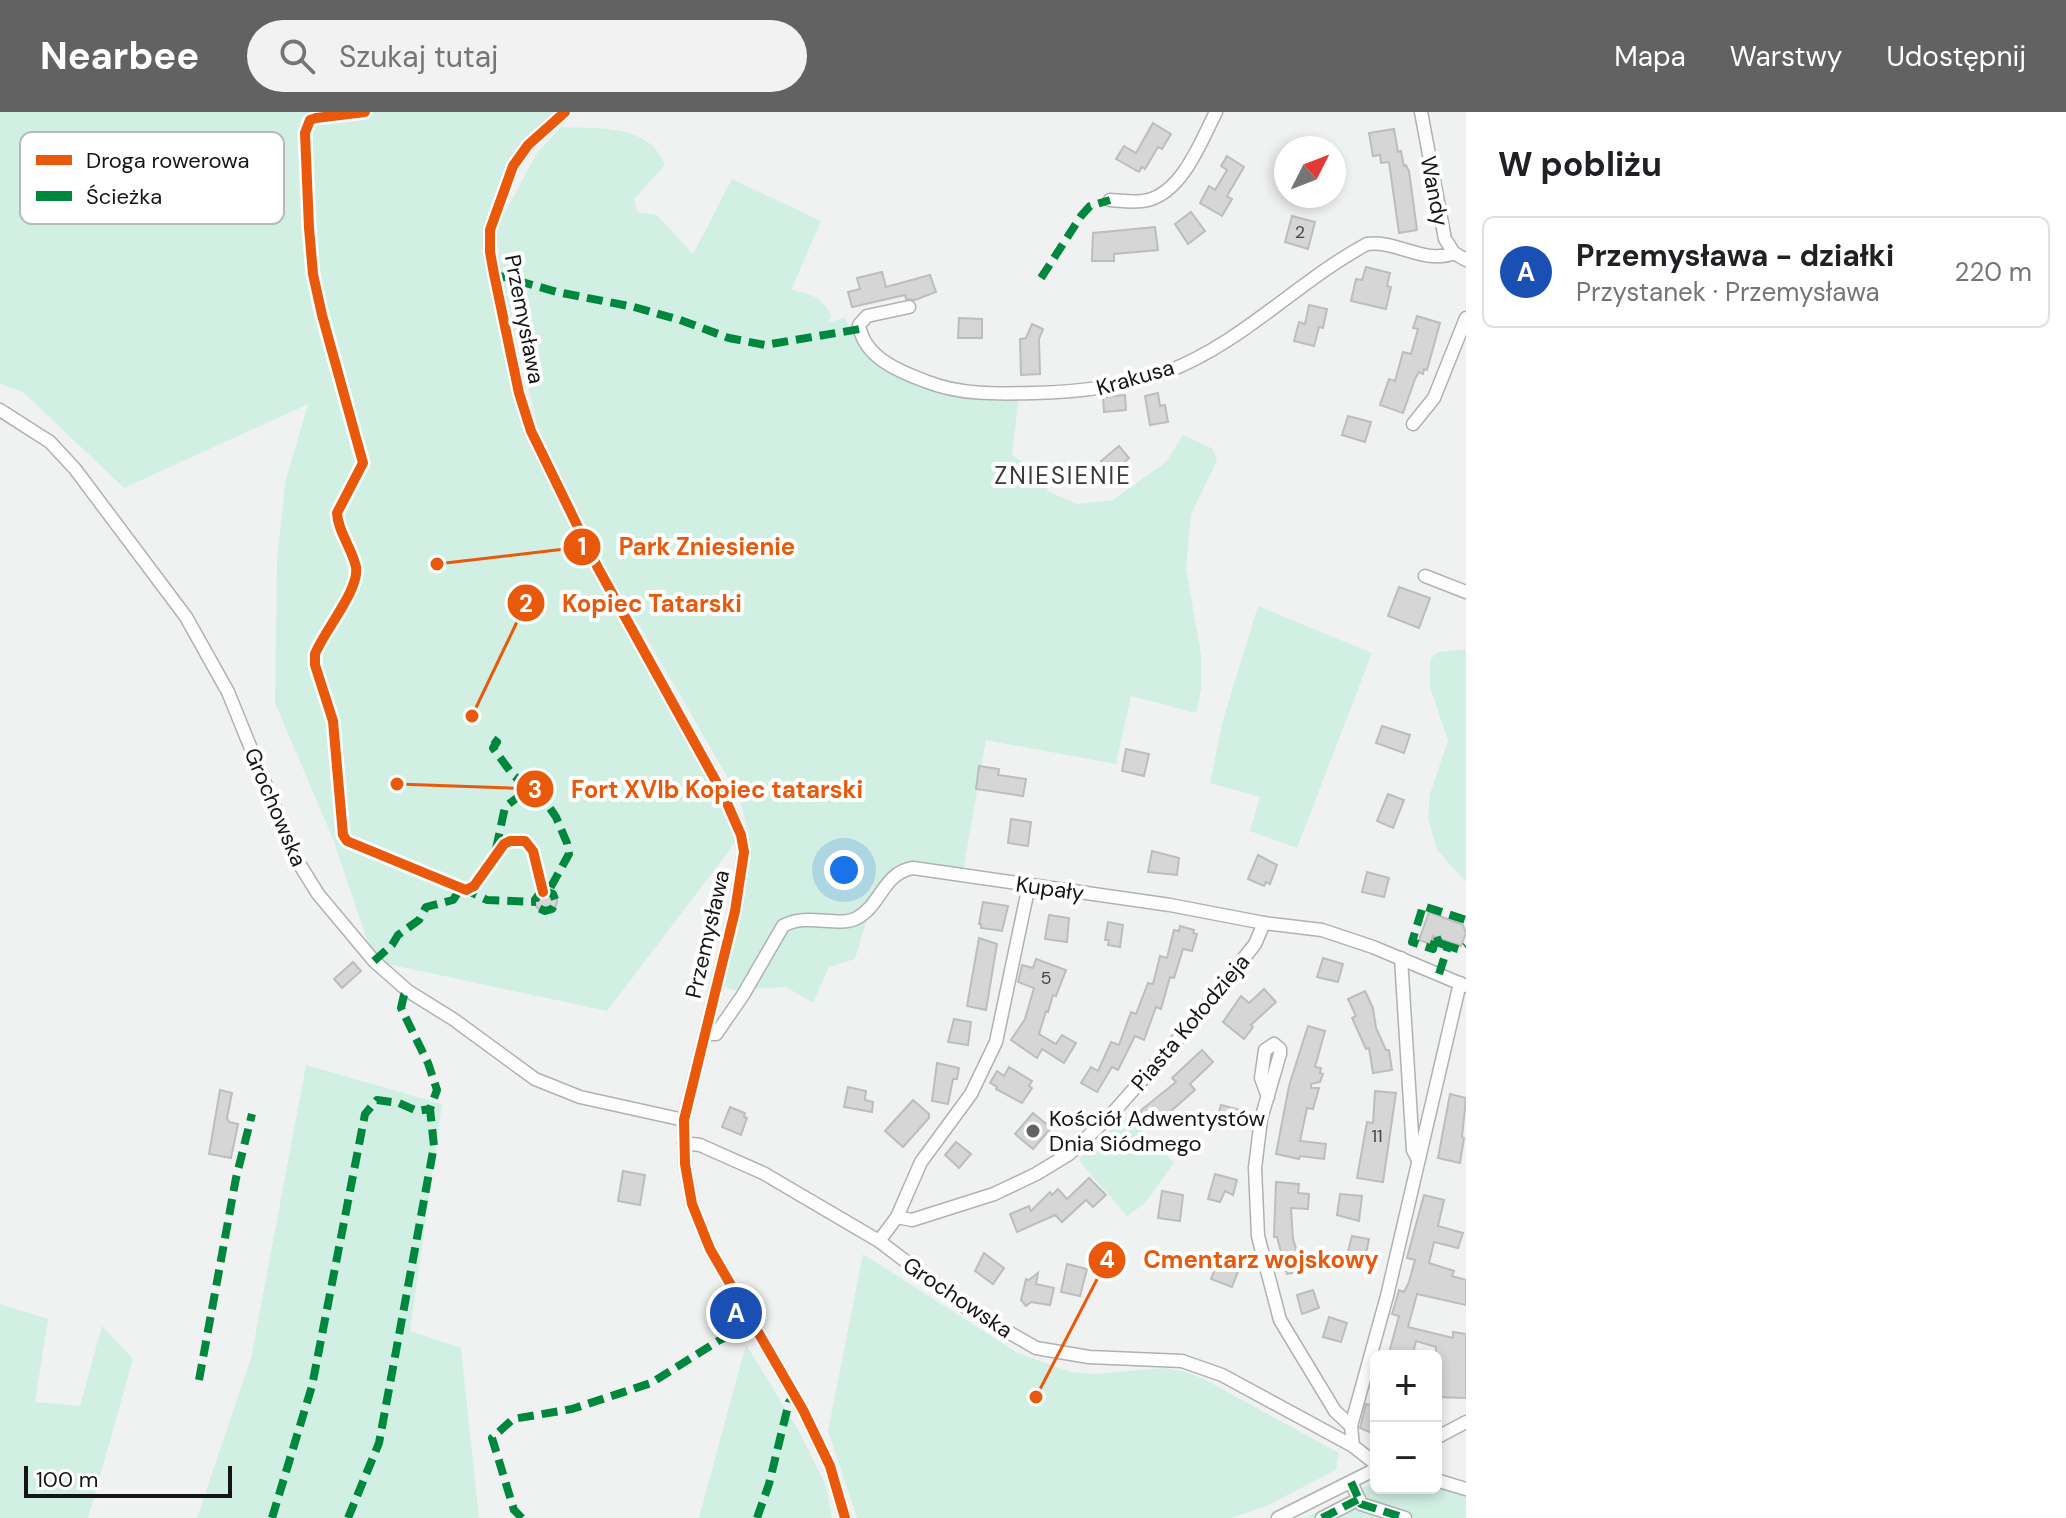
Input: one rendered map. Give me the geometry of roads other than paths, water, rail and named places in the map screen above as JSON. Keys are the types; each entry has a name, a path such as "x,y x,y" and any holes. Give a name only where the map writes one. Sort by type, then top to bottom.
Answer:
{"street":[{"name":"Przemysława","path":"565,112 528,145 513,166 490,230 490,252 519,393 531,431 598,568 723,794 741,835 744,852 740,884 684,1120 688,1186 699,1225 724,1275 803,1410 830,1466 845,1518"},
{"path":"1110,200 1133,202 1152,199 1172,186 1216,112"},
{"name":"Wandy","path":"1421,112 1440,223 1454,253 1466,260"},
{"name":"Krakusa","path":"909,307 867,316 859,325 860,335 892,369 935,386 975,393 1081,392 1167,371 1203,353 1367,244 1379,242 1441,258 1454,253"},
{"path":"1413,424 1434,398 1466,318"},
{"name":"Grochowska","path":"0,410 50,442 75,469 186,617 228,692 295,857 318,894 374,961 408,991 453,1019 535,1079 580,1097 684,1120"},
{"path":"1425,576 1466,592"},
{"name":"Kupały","path":"705,1034 716,1034 783,926 792,920 855,919 872,906 888,880 902,870 913,868 1322,930 1401,958 1463,985"},
{"path":"879,1241 897,1217 921,1162 971,1094 996,1042 1029,885"},
{"name":"Piasta Kołodzieja","path":"897,1217 912,1220 994,1194 1069,1154 1111,1115 1195,1020 1255,944 1264,923"},
{"path":"1401,958 1413,1150 1418,1160"},
{"path":"1353,1446 1351,1426 1387,1296 1463,985"},
{"path":"1268,1097 1261,1119 1255,1168 1258,1236 1280,1320 1335,1411 1351,1426"},
{"name":"Grochowska","path":"684,1143 700,1145 763,1173 879,1241 967,1308 1036,1348 1089,1357 1182,1361 1222,1375 1353,1446 1370,1461"},
{"path":"1442,1435 1466,1422"},
{"path":"1278,1518 1370,1470"},
{"path":"1351,1482 1360,1501 1355,1518"},
{"path":"1442,1482 1466,1489"},
{"path":"1322,1518 1360,1501 1405,1518"}],"place":[{"name":"Park Zniesienie","path":"437,564"},
{"name":"Kopiec Tatarski","path":"472,716"},
{"name":"Fort XVIb Kopiec tatarski","path":"397,784"},
{"name":"Kościół Adwentystów Dnia Siódmego","path":"1033,1131"},
{"name":"Przemysława - działki","path":"736,1313"},
{"name":"Cmentarz wojskowy","path":"1036,1397"}],"district":[{"name":"ZNIESIENIE","path":"1063,476"}]}
